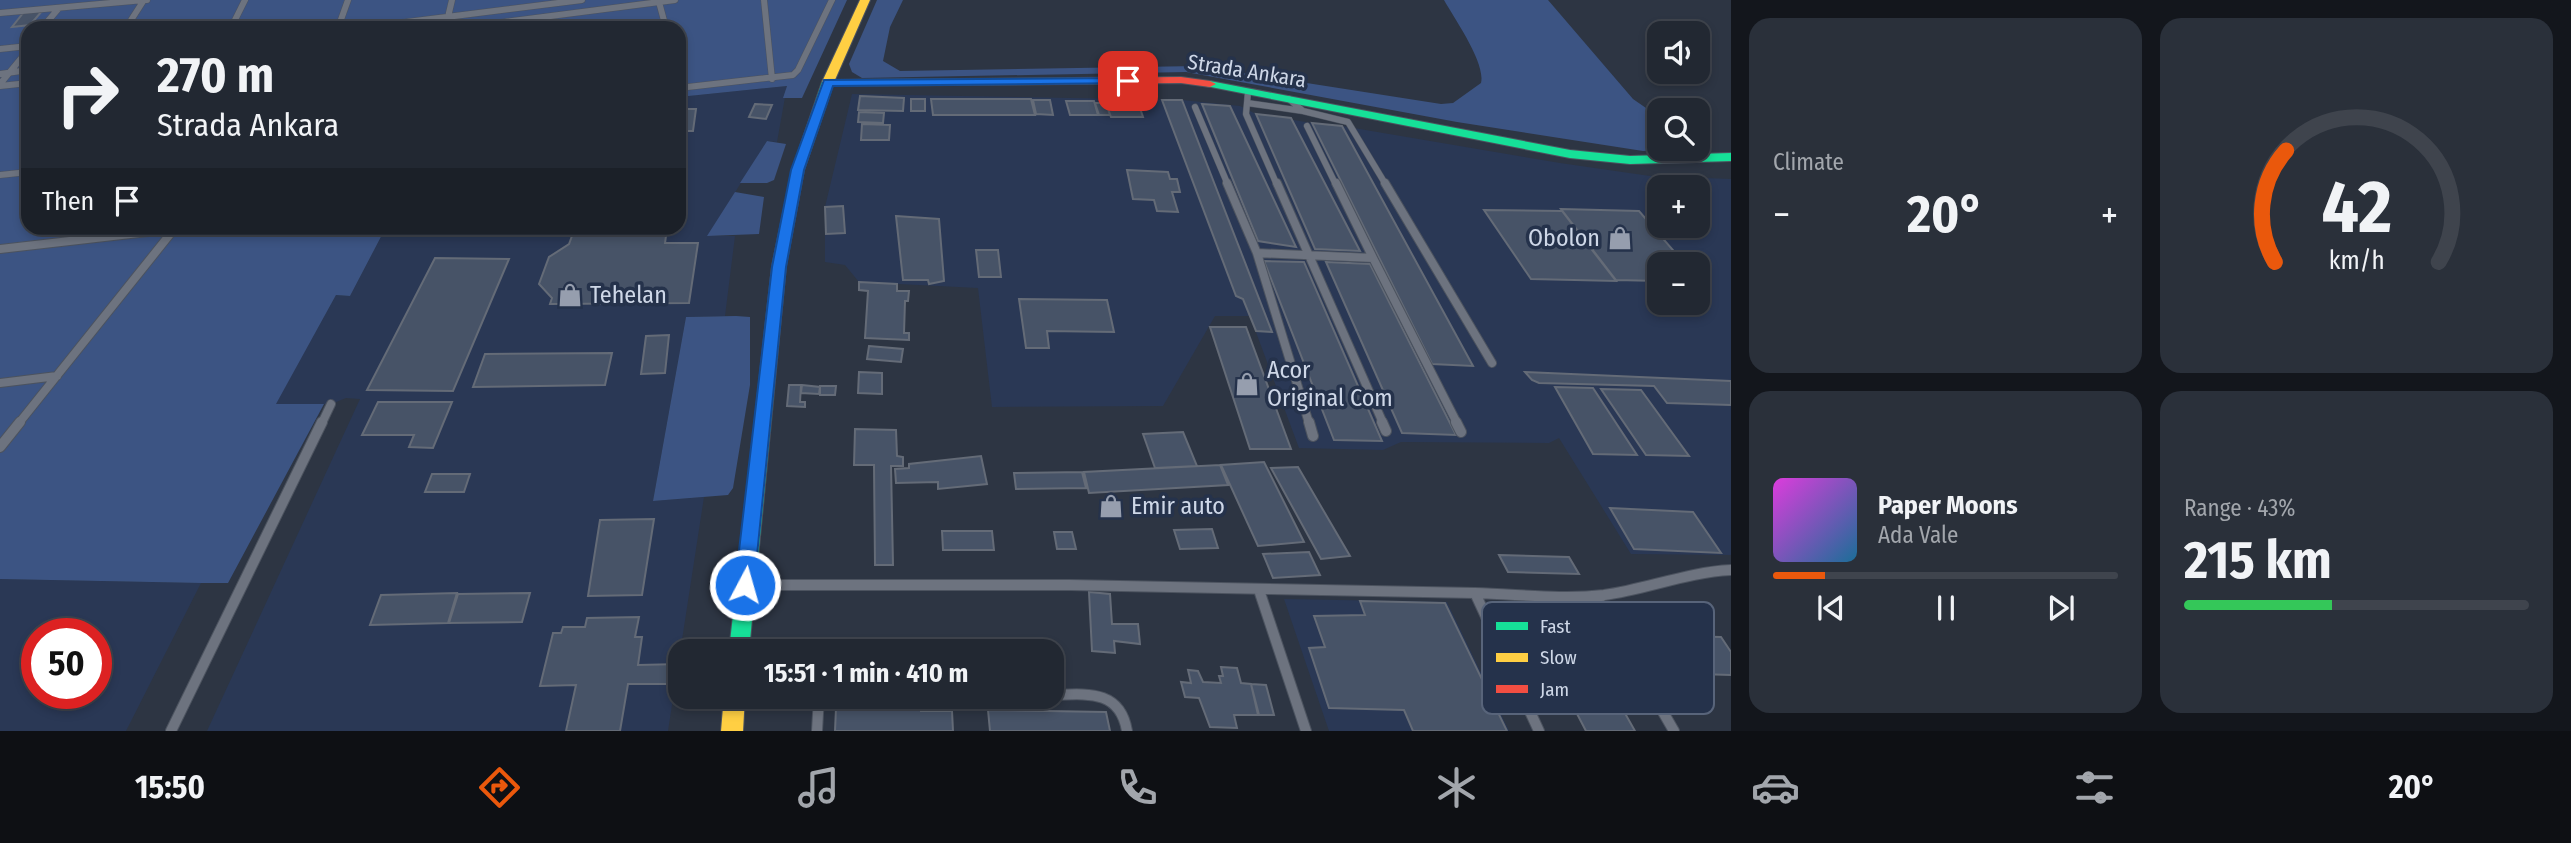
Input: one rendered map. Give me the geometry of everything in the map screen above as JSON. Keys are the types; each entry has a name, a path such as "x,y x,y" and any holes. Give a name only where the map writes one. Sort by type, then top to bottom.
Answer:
{"street":[{"path":"740,639 779,267 798,170 828,83 865,0"},
{"name":"Strada Ankara","path":"828,83 1181,80 1222,85 1247,97 1289,99 1570,154 1630,160 1731,157"},
{"path":"732,731 734,709"}],"lane":[{"path":"0,13 145,0"},
{"path":"131,21 145,0"},
{"path":"234,21 245,0"},
{"path":"340,21 348,0"},
{"path":"448,17 452,0"},
{"path":"416,21 582,0"},
{"path":"514,21 675,0"},
{"path":"764,0 772,79"},
{"path":"686,88 772,79 796,73 832,0"},
{"path":"659,2 664,21"},
{"path":"48,21 59,8"},
{"path":"0,23 9,12"},
{"path":"554,16 554,21"},
{"path":"0,49 21,48"},
{"path":"0,85 21,58"},
{"path":"0,74 21,71"},
{"path":"0,85 21,84"},
{"path":"1387,431 1246,114 1247,97 1348,122 1492,363"},
{"path":"1289,99 1303,111"},
{"path":"1195,107 1257,253 1313,436"},
{"path":"1307,126 1461,432"},
{"path":"0,175 21,173"},
{"path":"0,250 119,235"},
{"path":"0,447 168,235"},
{"path":"1257,253 1373,258"},
{"path":"0,383 57,376"},
{"path":"171,731 331,404"},
{"path":"745,585 1070,585 1596,596 1622,592 1686,574 1731,570"},
{"path":"1259,590 1306,731"},
{"path":"1475,593 1482,608"},
{"path":"1596,596 1599,602"},
{"path":"1064,695 1090,695 1114,703 1125,713 1127,731"},
{"path":"817,731 818,709"},
{"path":"1531,714 1539,731"},
{"path":"1664,714 1674,731"}],"shaded area":[{"path":"0,0 847,0 802,98 783,98 787,86 686,96 686,21 21,21 21,235 382,235 350,296 336,295 276,404 324,404 228,583 0,579"},
{"path":"877,0 903,0 890,27 883,61 900,71 1198,66 1441,104 1453,103 1481,83 1481,74 1474,53 1444,0 1548,0 1633,99 1647,109 1647,151 1457,122 1186,72 862,78 852,72 849,64"},
{"path":"787,86 777,142 767,141 708,236 735,236 725,316 686,317 653,501 704,497 682,639 668,639 668,709 671,709 668,731 207,731 360,399 346,398 331,404 275,405 336,295 350,296 382,235 686,235 686,96"},
{"path":"852,94 1182,100 1240,106 1256,114 1647,176 1647,238 1710,238 1710,178 1731,179 1731,555 1631,554 1559,438 1549,443 1401,442 1383,450 1299,448 1250,316 1215,316 1163,406 992,407 978,288 859,282 845,265 825,262 825,207"},
{"path":"767,141 786,144 774,180 767,183 740,183"},
{"path":"735,192 764,197 759,234 707,236"},
{"path":"686,317 750,317 750,385 733,488 728,495 653,501"},
{"path":"0,579 201,583 126,731 0,731"},
{"path":"1284,599 1447,602 1482,675 1482,714 1501,714 1509,731 1329,731"}],"building":[{"path":"42,11 33,21 21,21 21,26 12,27 24,12"},
{"path":"860,96 904,98 903,111 858,110"},
{"path":"911,99 925,99 925,111 911,111"},
{"path":"931,99 1031,99 1035,115 933,115"},
{"path":"1033,100 1050,100 1053,115 1036,114"},
{"path":"1162,100 1182,100 1272,332 1256,331 1243,299 1236,296"},
{"path":"1066,101 1094,101 1098,115 1070,115"},
{"path":"1138,102 1143,117 1111,117 1106,103"},
{"path":"1095,103 1106,103 1110,115 1099,115"},
{"path":"755,104 772,105 766,119 749,117"},
{"path":"1202,104 1230,106 1296,247 1258,241"},
{"path":"686,109 696,109 693,131 686,131"},
{"path":"859,112 884,113 883,123 858,122"},
{"path":"1256,114 1291,118 1360,251 1315,249"},
{"path":"1312,123 1342,126 1473,366 1432,364"},
{"path":"862,124 890,125 889,140 861,140"},
{"path":"1127,170 1168,172 1170,179 1177,179 1180,192 1172,192 1178,212 1157,211 1154,200 1133,199"},
{"path":"843,206 845,233 826,234 825,207"},
{"path":"1561,209 1639,211 1647,220 1647,238 1662,238 1675,252 1647,252 1647,281 1616,280"},
{"path":"1484,210 1562,211 1616,281 1531,279"},
{"path":"896,216 939,219 944,281 929,284 928,280 903,280"},
{"path":"572,236 666,236 665,243 698,243 689,303 550,304 552,298 539,284 549,257 569,244"},
{"path":"976,250 998,250 1001,277 979,277"},
{"path":"435,258 509,259 453,391 367,390"},
{"path":"1264,261 1304,262 1382,441 1334,440"},
{"path":"1326,262 1370,264 1456,435 1402,433"},
{"path":"859,282 897,284 897,291 909,291 908,301 905,301 904,333 909,333 909,340 865,338 868,291 859,290"},
{"path":"1019,299 1107,300 1114,332 1047,331 1049,348 1026,348"},
{"path":"1210,327 1246,327 1291,449 1250,449"},
{"path":"669,335 665,373 641,374 646,336"},
{"path":"869,346 903,349 901,362 867,359"},
{"path":"612,353 605,385 473,387 485,354"},
{"path":"859,372 882,373 882,394 858,393"},
{"path":"1525,372 1731,381 1731,405 1667,403 1654,386 1539,383"},
{"path":"789,385 801,385 800,402 805,402 805,407 787,406"},
{"path":"802,385 820,387 819,394 801,393"},
{"path":"820,386 836,386 835,395 820,395"},
{"path":"1555,387 1593,388 1637,455 1593,454"},
{"path":"1601,389 1641,390 1689,456 1646,455"},
{"path":"378,402 452,402 433,448 409,447 414,435 362,435"},
{"path":"855,429 896,430 897,456 903,457 903,466 891,466 893,565 875,565 874,465 854,465"},
{"path":"1183,432 1197,466 1155,468 1143,434"},
{"path":"981,456 987,484 938,489 938,482 896,483 895,469 909,468 909,464"},
{"path":"1264,462 1304,542 1258,546 1221,465"},
{"path":"1220,465 1228,485 1089,493 1084,472"},
{"path":"1298,467 1350,556 1321,559 1271,468"},
{"path":"1082,472 1086,488 1016,489 1014,473"},
{"path":"432,474 470,474 464,492 425,492"},
{"path":"1610,508 1693,512 1721,553 1634,549"},
{"path":"654,519 642,595 588,596 600,520"},
{"path":"1212,529 1218,548 1180,549 1174,530"},
{"path":"942,531 992,531 994,550 943,550"},
{"path":"1054,532 1072,532 1076,549 1057,549"},
{"path":"1309,552 1320,575 1273,578 1263,554"},
{"path":"1499,555 1569,557 1579,574 1508,572"},
{"path":"1089,592 1110,594 1112,624 1138,624 1140,644 1114,641 1115,653 1092,651"},
{"path":"457,593 448,623 370,625 381,595"},
{"path":"530,593 522,622 449,623 458,594"},
{"path":"1360,601 1445,603 1482,679 1482,714 1499,714 1507,731 1413,731 1404,710 1329,708 1309,648 1325,647 1314,616 1365,615"},
{"path":"639,617 635,637 642,637 638,665 668,664 668,684 628,684 620,731 566,731 576,685 540,686 553,633 561,633 563,627 585,627 587,618"},
{"path":"1714,637 1721,637 1731,652 1731,675 1714,674"},
{"path":"1221,667 1237,668 1241,683 1251,684 1258,715 1234,715 1237,728 1210,727 1199,698 1185,697 1181,682 1191,683 1188,670 1198,671 1203,682 1221,683"},
{"path":"1251,684 1266,685 1274,715 1259,715"},
{"path":"836,709 952,711 953,731 835,731"},
{"path":"988,710 1106,712 1110,731 990,731"},
{"path":"1577,714 1625,714 1635,731 1586,731"}],"traffic: fast":[{"path":"740,639 779,266 798,170 828,82"},
{"path":"1210,84 1570,154 1630,160 1731,157"}],"traffic: slow":[{"path":"828,82 865,0"},
{"path":"732,731 734,709"}],"traffic: jam":[{"path":"828,83 1181,80 1210,84"}],"place":[{"name":"Obolon","path":"1620,238"},
{"name":"Tehelan","path":"570,295"},
{"name":"Acor Original Com","path":"1247,384"},
{"name":"Emir auto","path":"1111,506"}],"route":[{"path":"745,585 779,267 798,170 828,83 1128,81"}]}
